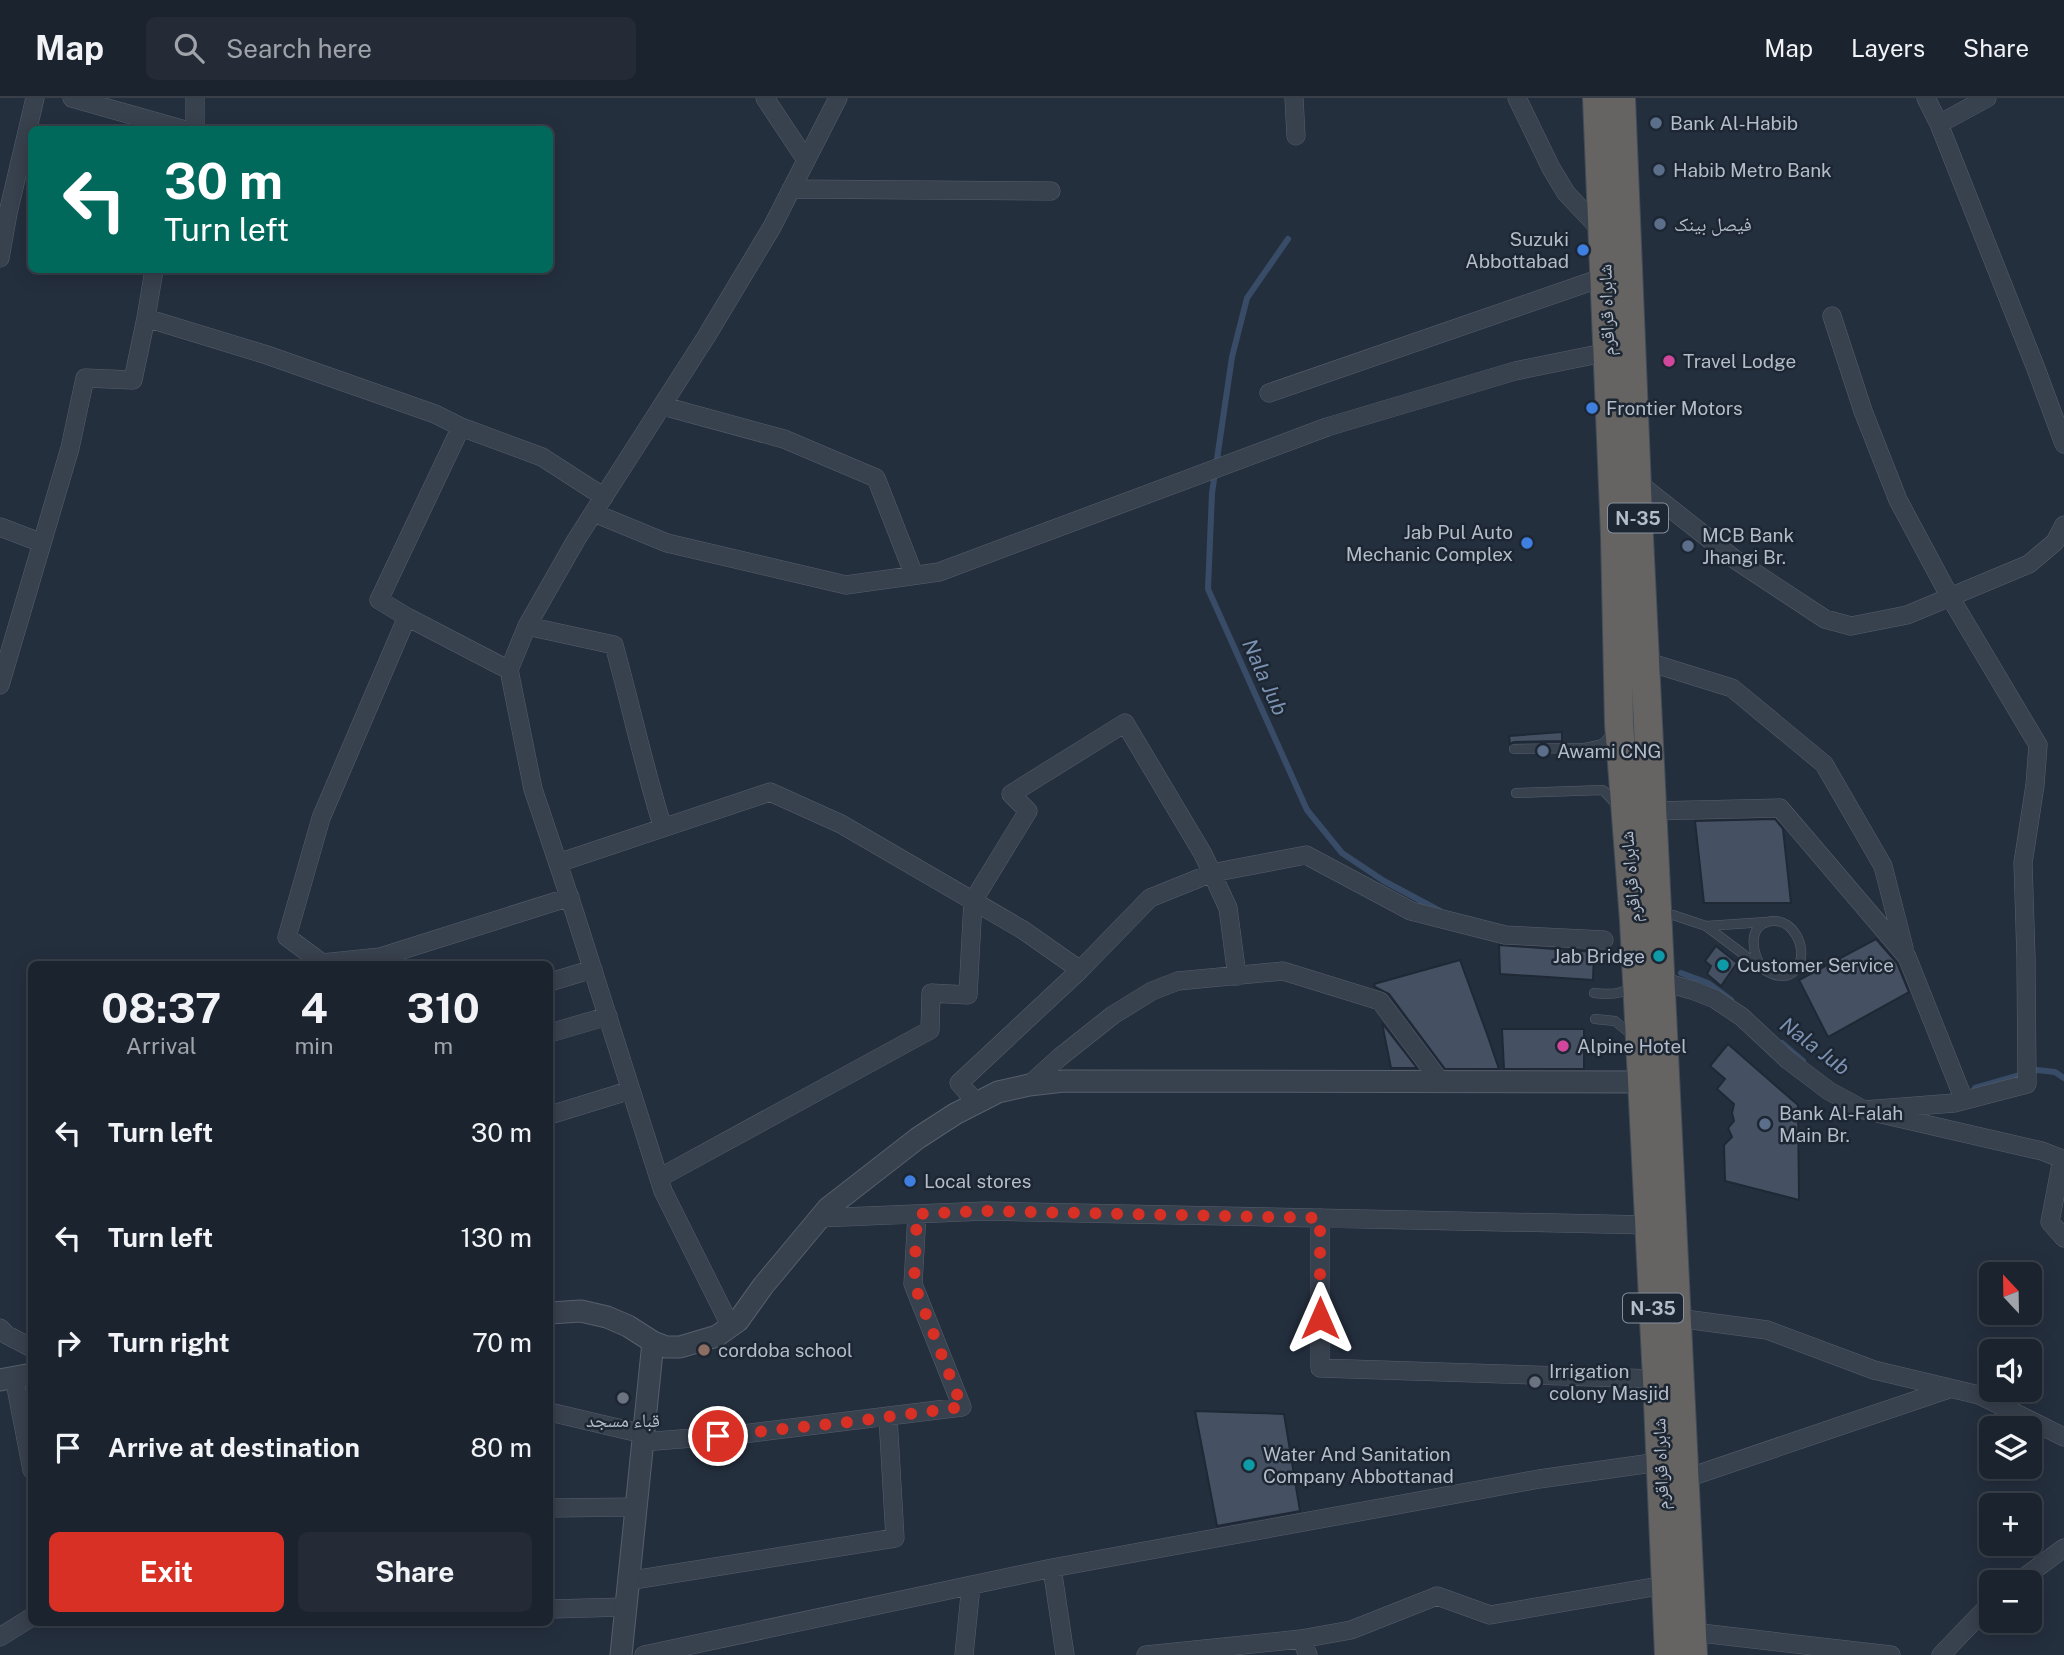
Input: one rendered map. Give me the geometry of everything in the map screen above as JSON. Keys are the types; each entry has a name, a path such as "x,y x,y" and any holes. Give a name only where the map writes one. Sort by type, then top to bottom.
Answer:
{"highway":[{"name":"شاہراہ قراقرم","path":"1597,98 1608,352 1627,536 1645,661 1653,811 1648,973 1640,1046 1669,1655"},
{"name":"شاہراہ قراقرم","path":"1621,98 1637,482 1627,536 1619,724 1625,819 1650,924"},
{"name":"شاہراہ قراقرم","path":"1648,973 1677,1318 1692,1644"}],"street":[{"path":"28,126 35,98"},
{"path":"72,98 171,126"},
{"path":"195,98 195,126"},
{"path":"765,98 806,160"},
{"path":"731,1327 663,1191 533,789 509,670 527,626 604,496 713,326 772,227 838,98"},
{"path":"1294,98 1296,136"},
{"path":"1517,98 1566,193 1602,231"},
{"path":"1926,98 2064,444"},
{"path":"1938,124 1987,98"},
{"path":"0,258 28,128"},
{"path":"791,189 1051,191"},
{"path":"0,685 69,448 85,378 133,380 154,273"},
{"path":"1269,393 1604,277"},
{"path":"1832,316 1863,411 1898,500 1950,597 2038,745 2023,863 2027,1084 1964,1100 1864,1110"},
{"path":"146,318 267,355 435,414 542,457 604,496"},
{"path":"594,513 667,542 846,585 939,572 1327,427 1515,371 1608,352"},
{"path":"663,406 784,439 876,478 914,575"},
{"path":"461,426 379,600 509,670"},
{"path":"1637,482 1737,561 1825,619 1851,626 1907,615 2029,564 2055,542 2064,525"},
{"path":"0,527 42,543"},
{"path":"319,961 287,937 321,818 407,617"},
{"path":"527,626 614,645 633,712 646,773 663,828"},
{"path":"1645,661 1732,688 1825,764 1883,866 1907,957 1964,1100"},
{"path":"659,1178 930,1030 931,993 968,995 973,901 1028,811 1010,794 1125,723 1171,798 1228,908 1237,976"},
{"path":"558,863 770,792 841,824 1023,930 1080,970"},
{"path":"1653,811 1780,808 1907,957"},
{"path":"976,1102 959,1083 1080,970 1150,898 1212,873 1307,855 1411,911 1505,934 1604,940"},
{"path":"341,961 380,957 570,897"},
{"path":"553,981 593,969"},
{"path":"1029,1085 1113,1015 1152,991 1178,981 1283,971 1380,1001 1441,1082"},
{"path":"1648,973 1715,999 1742,1017 1788,1060 1829,1091 1864,1110 2042,1151 2062,1159 2050,1222 2064,1238"},
{"path":"553,1032 608,1016"},
{"path":"553,1313 581,1311 607,1317 666,1347 680,1348 717,1336 731,1327 828,1208 918,1138 976,1102 998,1092 1029,1085 1064,1081 1642,1082"},
{"path":"553,1114 631,1090"},
{"path":"819,1219 986,1211 1648,1225"},
{"path":"553,1413 643,1438 743,1434 962,1407 914,1284 917,1214"},
{"path":"1320,1218 1320,1368 1657,1379"},
{"path":"1677,1318 1768,1330 1874,1370 1979,1395 2064,1437"},
{"path":"0,1328 28,1346"},
{"path":"621,1655 653,1342"},
{"path":"15,1377 28,1448"},
{"path":"1684,1479 1951,1388"},
{"path":"627,1581 895,1538 888,1417"},
{"path":"644,1655 1052,1568 1539,1479 1659,1462"},
{"path":"553,1508 636,1507"},
{"path":"2034,1570 2064,1548"},
{"path":"1052,1568 1065,1655"},
{"path":"964,1655 971,1586"},
{"path":"1146,1655 1304,1650 1437,1596 1490,1615 1665,1586"},
{"path":"553,1609 625,1607"},
{"path":"1941,1655 1979,1616"},
{"path":"0,1637 28,1620"},
{"path":"1692,1644 1891,1655"}],"lane":[{"path":"1514,749 1585,748 1603,744 1619,724"},
{"path":"1516,793 1603,790 1615,801 1625,819"},
{"path":"1650,924 1673,915 1706,926 1772,975 1782,977 1791,974 1798,966 1800,944 1796,934 1781,922 1706,926"},
{"path":"1763,969 1756,961 1753,940 1757,930 1772,921"},
{"path":"1594,993 1614,994 1627,990 1648,973"},
{"path":"1595,1019 1615,1021 1630,1032 1640,1046"}],"building":[{"path":"1562,732 1562,741 1510,744 1509,736"},
{"path":"1775,819 1783,829 1791,903 1704,903 1695,821"},
{"path":"1876,939 1897,963 1909,992 1828,1037 1799,980"},
{"path":"1499,945 1594,952 1593,980 1500,974"},
{"name":"Customer Service","path":"1716,946 1737,963 1721,986 1707,974 1711,966 1705,961"},
{"path":"1460,960 1499,1069 1445,1069 1389,994 1374,984"},
{"path":"1382,1023 1417,1068 1391,1068"},
{"path":"1502,1029 1584,1029 1584,1069 1504,1069"},
{"name":"Bank Al-Falah Main Br.","path":"1728,1044 1798,1105 1799,1200 1725,1181 1724,1145 1732,1137 1728,1128 1734,1121 1734,1104 1717,1089 1725,1079 1710,1066"},
{"name":"Water And Sanitation Company Abbottanad","path":"1195,1411 1284,1414 1300,1511 1217,1526"}],"waterway":[{"name":"Nala Jub","path":"1288,239 1247,298 1232,357 1212,493 1208,589 1307,810 1342,853 1384,881 1440,911"},
{"name":"Nala Jub","path":"1681,973 1708,983 1731,1000"},
{"name":"Nala Jub","path":"1782,1043 1803,1061"},
{"name":"Nala Jub","path":"1975,1088 2037,1070 2055,1072 2064,1078"}],"place":[{"name":"Bank Al-Habib","path":"1656,123"},
{"name":"Habib Metro Bank","path":"1659,170"},
{"name":"فیصل بینک","path":"1660,224"},
{"name":"Suzuki Abbottabad","path":"1583,250"},
{"name":"Travel Lodge","path":"1669,361"},
{"name":"Frontier Motors","path":"1592,408"},
{"name":"Jab Pul Auto Mechanic Complex","path":"1527,543"},
{"name":"MCB Bank Jhangi Br.","path":"1688,546"},
{"name":"Awami CNG","path":"1543,751"},
{"name":"Jab Bridge","path":"1659,956"},
{"name":"Customer Service","path":"1723,965"},
{"name":"Alpine Hotel","path":"1563,1046"},
{"name":"Bank Al-Falah Main Br.","path":"1765,1124"},
{"name":"Local stores","path":"910,1181"},
{"name":"cordoba school","path":"704,1350"},
{"name":"Irrigation colony Masjid","path":"1535,1382"},
{"name":"قباء مسجد","path":"623,1398"},
{"name":"Water And Sanitation Company Abbottanad","path":"1249,1465"}],"route":[{"path":"718,1436 962,1407 914,1284 917,1214 986,1211 1320,1218 1320,1318"}]}
